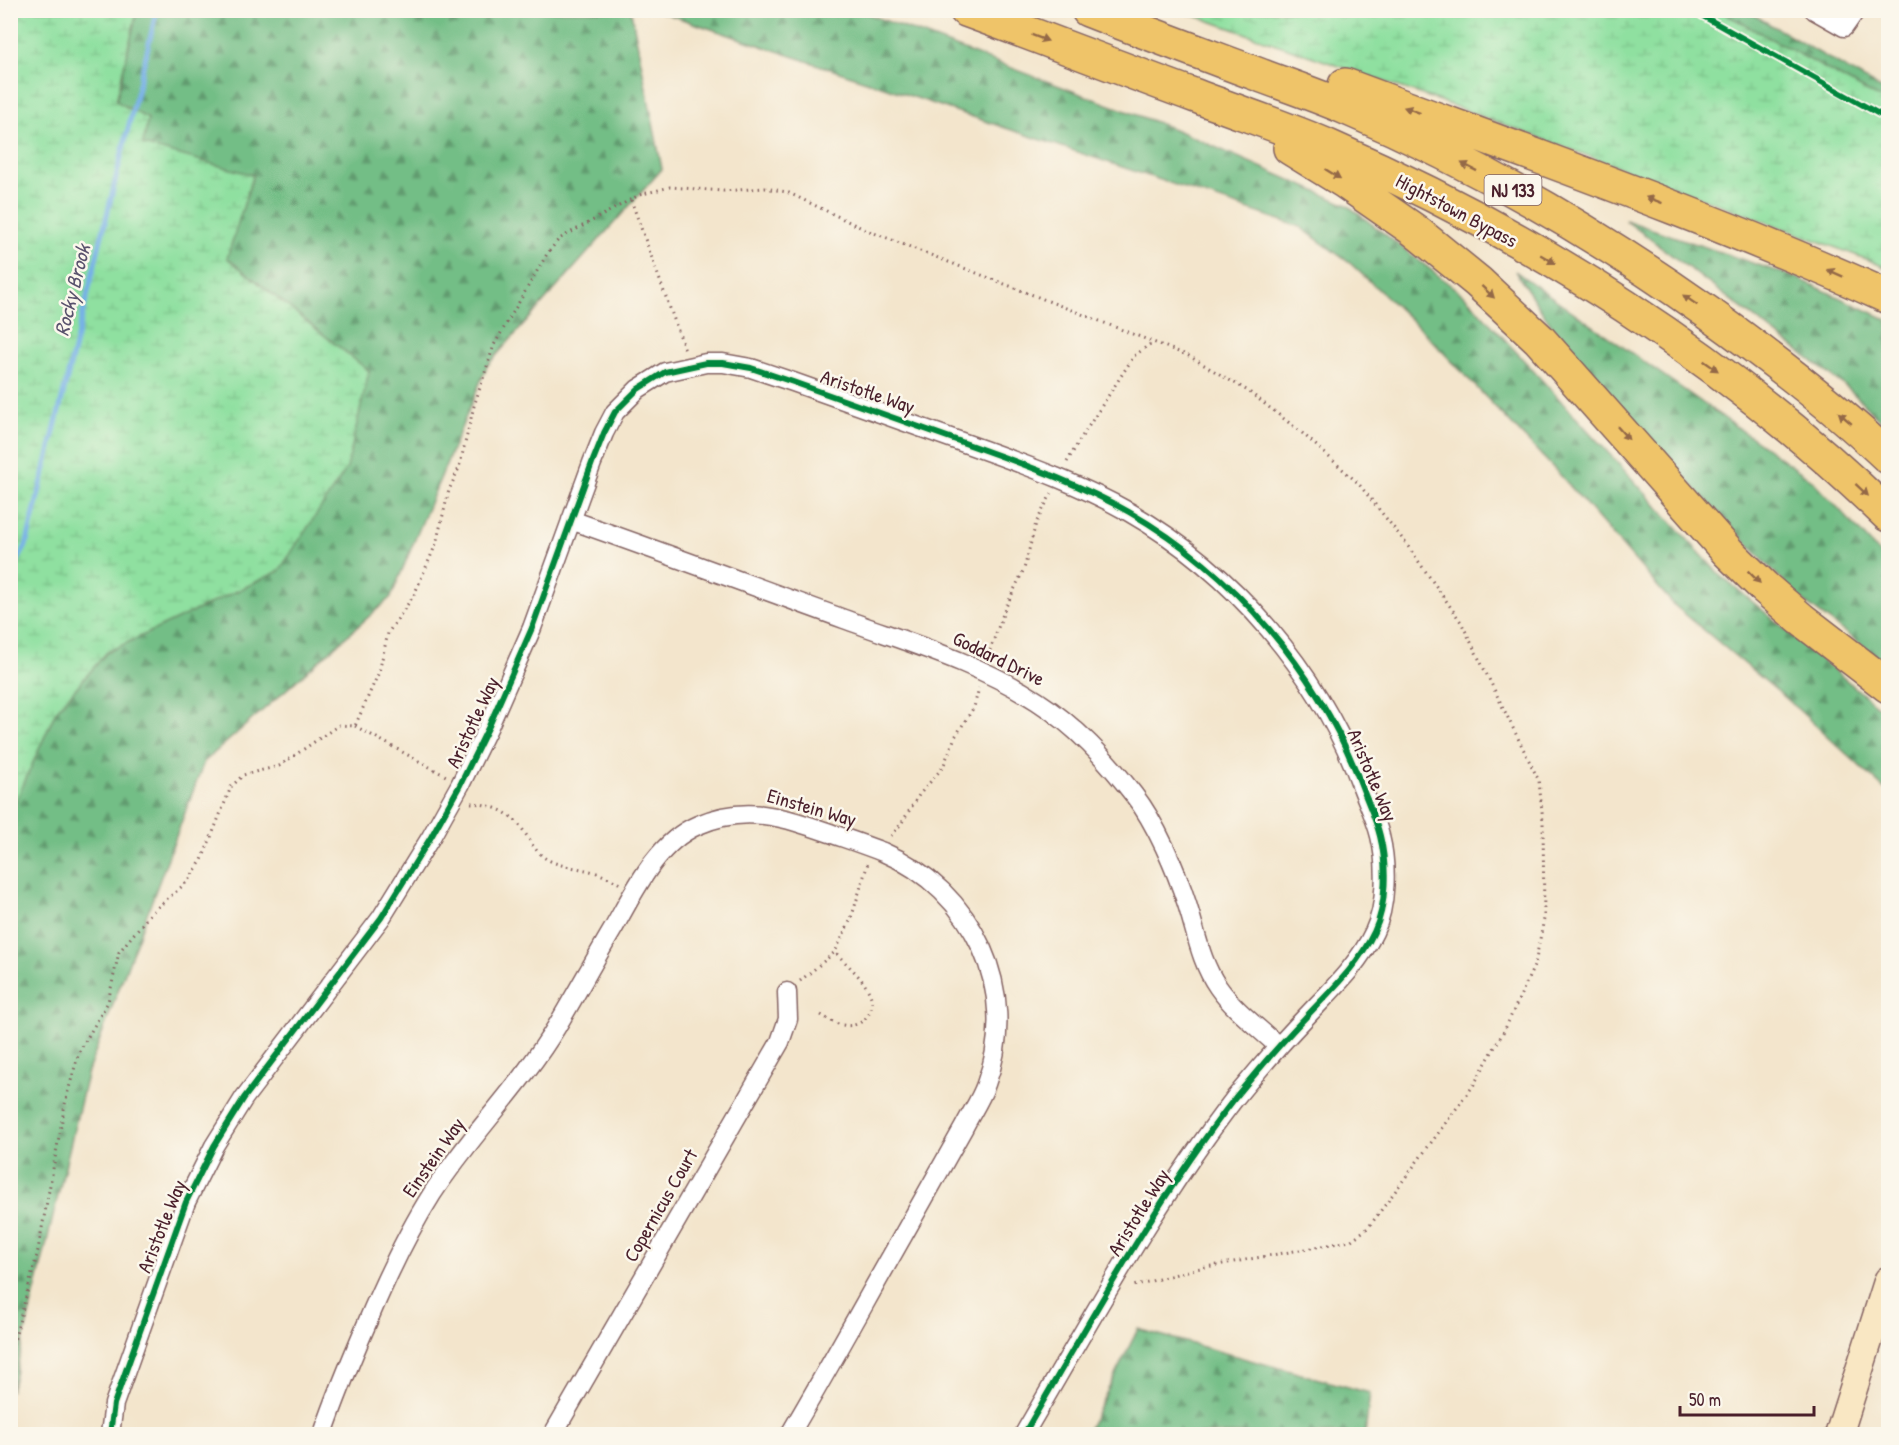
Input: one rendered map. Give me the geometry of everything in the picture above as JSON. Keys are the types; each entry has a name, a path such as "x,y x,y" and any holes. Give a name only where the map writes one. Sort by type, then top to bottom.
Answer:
{"highway":[{"name":"Hightstown Bypass","path":"966,10 1348,155 1470,214 1558,264 1643,318 1732,381 1797,432 1859,486 1888,515"},
{"name":"NJ 133","path":"1088,10 1343,106 1397,130 1489,177 1579,228 1666,283 1756,347 1823,399 1888,457"},
{"path":"1102,10 1337,82 1715,223 1888,297"},
{"path":"1151,80 1219,110 1292,149 1414,230 1478,282 1539,339 1728,552 1801,619 1888,686"}],"street":[{"path":"1814,10 1844,27 1856,10"},
{"name":"Aristotle Way","path":"110,1434 114,1404 162,1267 186,1202 213,1146 244,1098 381,918 458,790 532,627 600,443 615,412 638,389 665,372 690,366 723,363 750,368 1059,478 1130,512 1172,539 1246,604 1276,638 1304,676 1353,762 1380,837 1385,870 1383,896 1376,929 1360,957 1278,1046 1234,1100 1152,1215 1024,1434"},
{"name":"Goddard Drive","path":"571,520 984,672 1039,702 1068,723 1110,765 1136,798 1159,838 1186,902 1205,964 1218,987 1234,1006 1278,1046"},
{"name":"Einstein Way","path":"323,1434 335,1399 393,1263 413,1225 462,1150 533,1062 555,1029 652,864 674,840 696,825 748,812 795,820 878,850 911,867 936,885 964,916 980,943 995,988 998,1016 994,1053 986,1085 950,1153 790,1434"},
{"name":"Copernicus Court","path":"553,1434 780,1042 788,1019 787,992"},
{"path":"1839,1434 1888,1280"}],"path":[{"path":"355,726 380,672 388,633 414,595 436,544 449,490 459,468 474,406 494,345 547,254 559,239 639,195 670,187 723,191 765,188 787,192 864,228 1189,356 1248,391 1301,432 1358,483 1405,542 1461,622 1539,781 1543,821 1544,919 1535,964 1505,1029 1473,1086 1368,1228 1350,1240 1195,1269 1133,1286"},
{"path":"631,200 690,366"},
{"path":"787,992 835,952 850,919 869,860 887,842 919,795 942,767 955,737 974,706 992,639 1024,569 1036,523 1081,438 1130,362 1134,356 1153,342"},
{"path":"10,1356 38,1255 66,1100 78,1052 108,1002 119,952 150,913 187,882 202,860 231,787 243,776 279,766 339,725 355,726 458,790 470,803 501,810 519,823 531,843 545,858 589,870 634,892"},
{"path":"821,1015 841,1025 849,1026 859,1023 868,1016 872,1008 871,997 860,977 835,952"}],"green space":[{"path":"11,10 137,11 116,101 148,119 143,145 253,175 227,258 369,371 347,468 279,571 107,652 56,711 11,812"},
{"path":"137,11 631,11 662,169 487,366 391,597 204,762 88,1071 11,1391 11,812 56,711 107,652 279,571 369,371 227,258 253,175 142,145 148,119 116,102"},
{"path":"658,11 860,11 1174,129 1347,205 1466,297 1718,573 1888,715 1888,792 1787,699 1674,605 1562,477 1423,331 1351,264 1300,227"},
{"path":"1181,11 1720,11 1888,103 1888,269 1451,105"},
{"path":"1720,11 1747,11 1888,93 1888,103"},
{"path":"1625,220 1797,278 1888,320 1888,428 1850,390"},
{"path":"1515,271 1812,480 1888,562 1888,665 1798,597 1578,366"},
{"path":"1138,1329 1370,1393 1365,1434 1086,1434"}],"waterway":[{"name":"Rocky Brook","path":"10,574 26,546 157,10"}],"cycle path":[{"path":"1692,10 1888,119"},
{"path":"110,1434 114,1404 186,1202 214,1146 244,1098 381,918 460,785 532,628 592,463 615,412 638,389 665,372 706,363 723,363 751,368 1021,464 1112,503 1167,536 1204,564 1238,595 1298,666 1323,704 1344,745 1378,830 1384,859 1383,898 1378,922 1360,956 1286,1038 1235,1098 1205,1138 1150,1220 1024,1434"}]}
